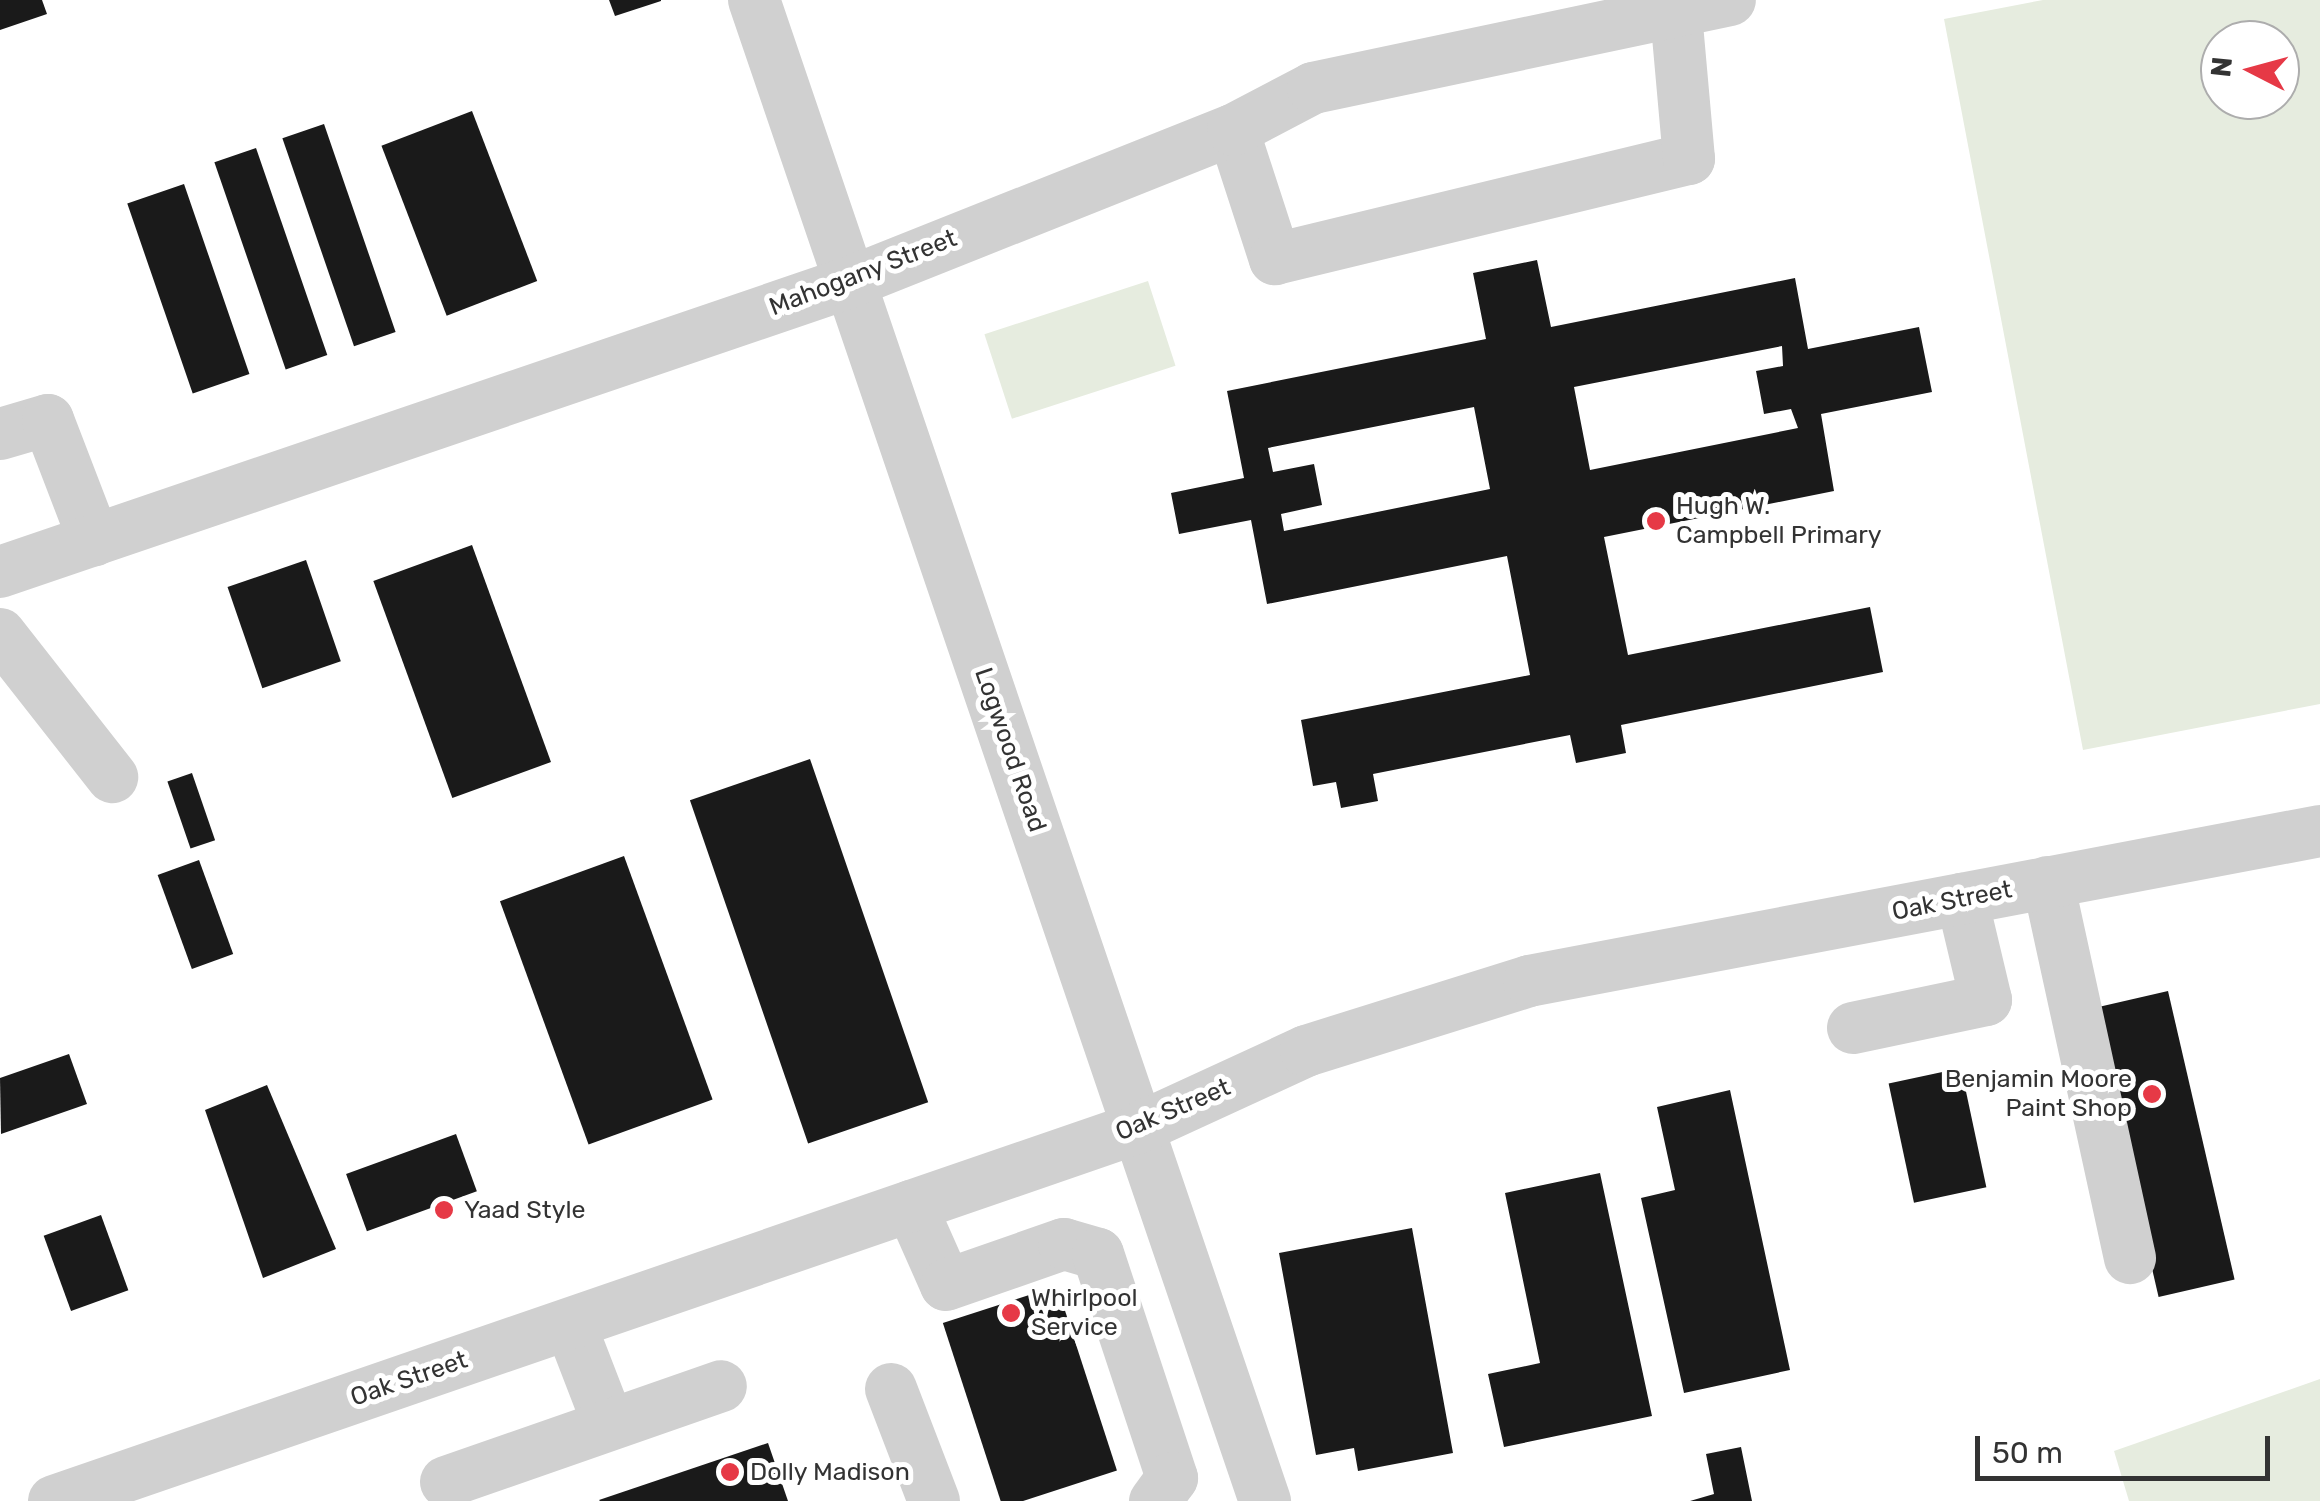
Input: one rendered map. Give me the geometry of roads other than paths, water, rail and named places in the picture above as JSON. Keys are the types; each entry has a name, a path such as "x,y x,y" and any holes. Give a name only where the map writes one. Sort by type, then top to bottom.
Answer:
{"street":[{"name":"Logwood Road","path":"754,0 1266,1501"},
{"name":"Mahogany Street","path":"0,572 848,283 1233,130 1313,88 1730,0"},
{"path":"1233,130 1275,259 1688,159 1676,12"},
{"path":"0,434 48,420 94,540"},
{"path":"0,634 112,777"},
{"name":"Oak Street","path":"54,1501 1141,1127 1306,1051 1529,981 2320,831"},
{"path":"2048,882 2130,1258"},
{"path":"1852,1028 1986,1000 1962,899"},
{"path":"910,1206 946,1285 1064,1244 1098,1254 1172,1478 1155,1501"},
{"path":"570,1324 606,1420"},
{"path":"446,1482 606,1420 721,1386"},
{"path":"892,1389 934,1501"}],"place":[{"name":"Hugh W. Campbell Primary","path":"1656,521"},
{"name":"Benjamin Moore Paint Shop","path":"2152,1094"},
{"name":"Yaad Style","path":"444,1210"},
{"name":"Whirlpool Service","path":"1011,1313"},
{"name":"Dolly Madison","path":"730,1472"}]}
